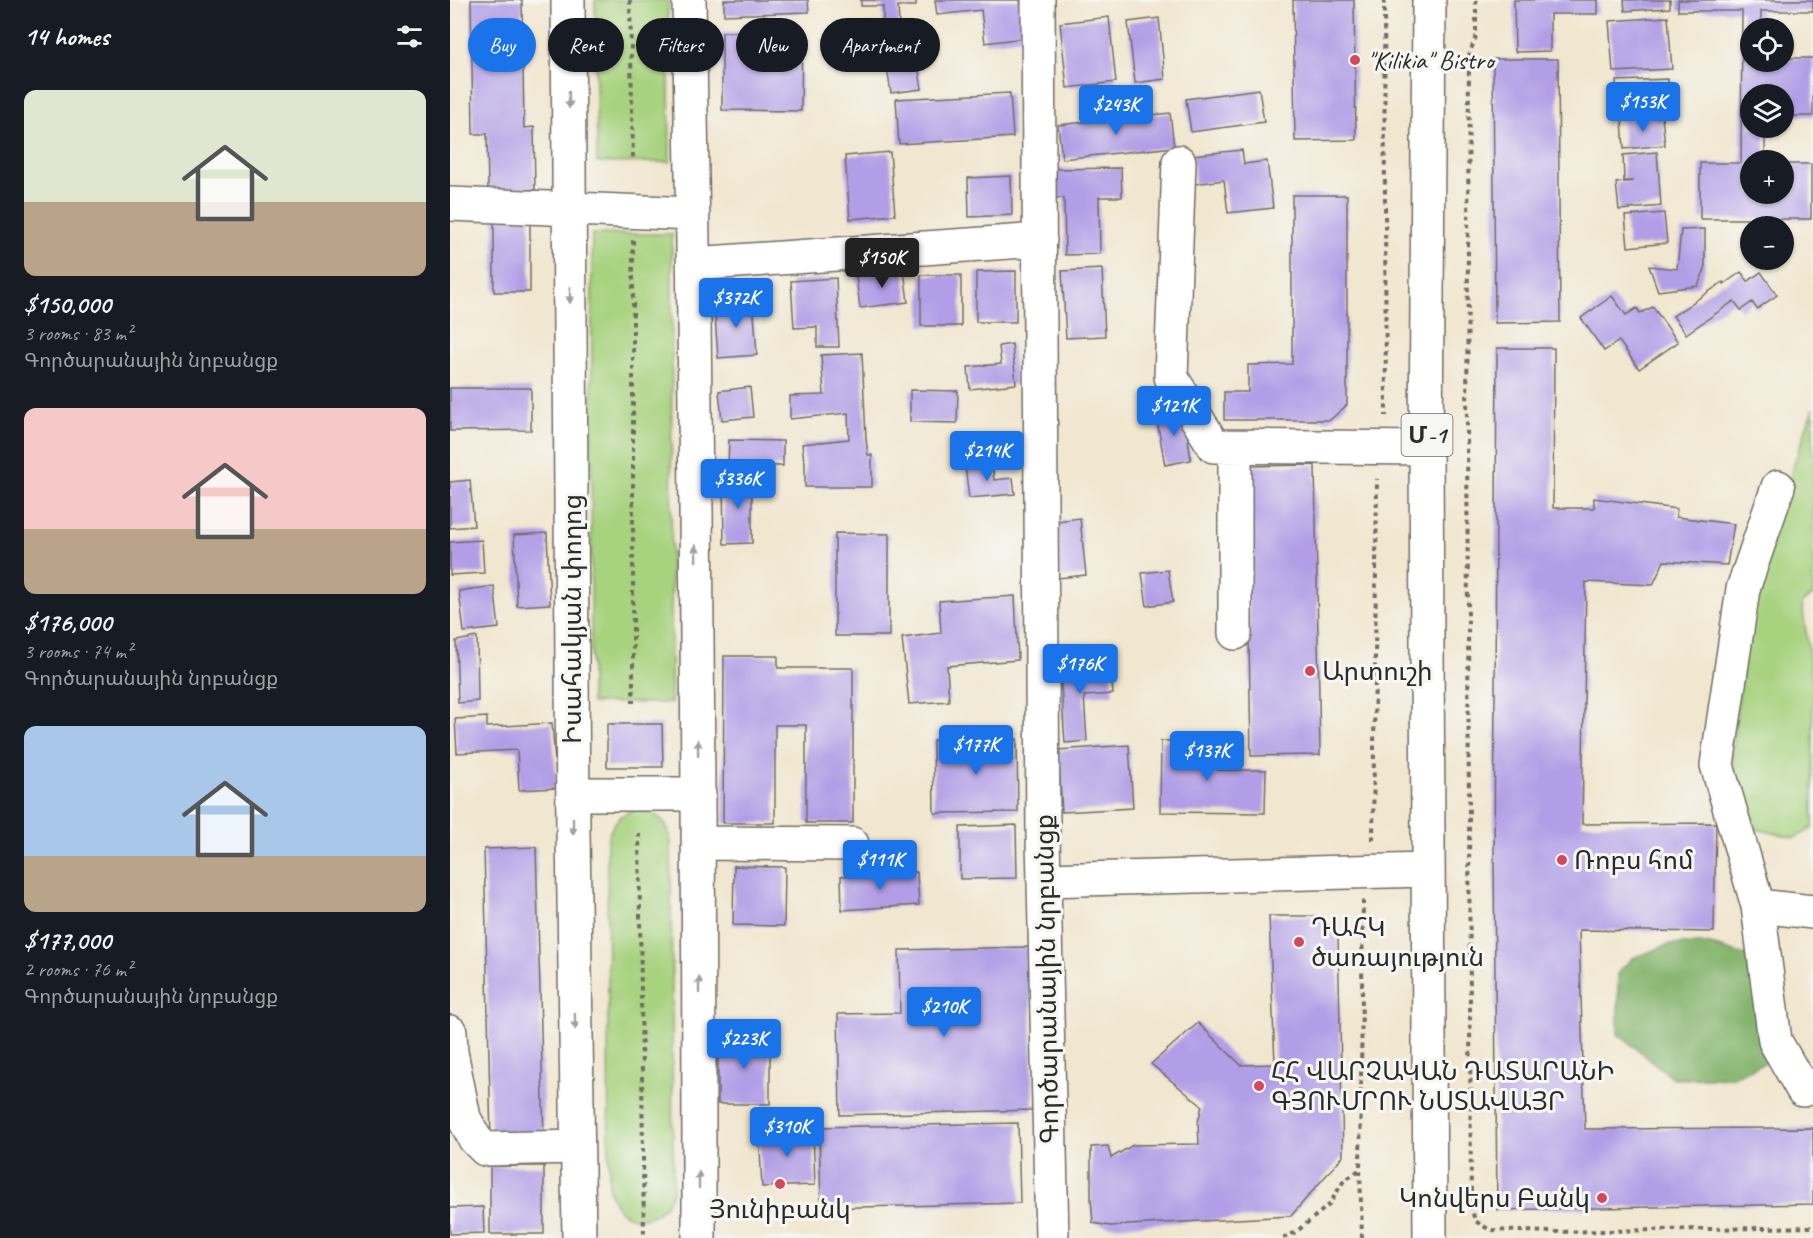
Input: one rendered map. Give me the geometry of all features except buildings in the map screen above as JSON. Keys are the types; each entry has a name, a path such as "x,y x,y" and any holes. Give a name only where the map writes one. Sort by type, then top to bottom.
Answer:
{"main road":[{"name":"Իսահակյան փողոց","path":"568,0 573,794 579,1238"},
{"path":"689,0 699,794 699,1238"},
{"name":"Գործարանային նրբանցք","path":"1038,0 1044,880 1052,1238"},
{"name":"Մ-1","path":"1429,0 1426,448 1430,1238"},
{"path":"1179,162 1171,377 1214,446 1426,448"},
{"path":"450,204 693,214"},
{"path":"694,264 1040,240"},
{"path":"1235,447 1235,633"},
{"path":"1778,488 1743,589 1717,765 1758,906 1775,1041 1803,1090 1813,1084"},
{"path":"573,794 699,794"},
{"path":"699,843 852,844"},
{"path":"1044,880 1427,870"},
{"path":"1758,906 1813,912"},
{"path":"450,1032 451,1052 464,1118 476,1139 485,1149 577,1147"}],"path":[{"path":"630,0 633,162"},
{"path":"1362,1238 1360,1169 1363,871 1372,843 1377,449 1386,430 1384,0"},
{"path":"1476,0 1476,36 1469,55 1468,90 1467,429 1471,1206 1475,1221 1490,1230 1553,1232 1813,1227"},
{"path":"633,234 633,703"},
{"path":"639,833 644,1238"},
{"path":"1283,1238 1296,1232 1329,1205 1343,1182 1360,1169"},
{"path":"1296,1232 1299,1238"},
{"path":"1546,1238 1553,1232"}],"green space":[{"path":"595,0 668,0 668,18 636,18 636,72 669,72 670,162 597,163 596,72 624,72 624,18 595,18"},
{"path":"592,234 672,234 671,703 591,703"},
{"path":"1813,408 1813,595 1802,603 1813,685 1813,828 1795,838 1757,829 1736,794 1732,754 1750,594"},
{"path":"633,810 648,812 660,818 667,828 671,843 673,1189 665,1206 658,1212 642,1218 633,1218 625,1214 616,1205 609,1189 607,844 615,822"},
{"path":"1670,944 1707,944 1745,955 1769,987 1769,1061 1733,1077 1674,1079 1618,1034 1618,972 1633,958"}],"place":[{"name":"\"Kilikia\" Bistro","path":"1355,60"},
{"name":"Արտուշի","path":"1310,671"},
{"name":"Ռոբս հոմ","path":"1562,860"},
{"name":"ԴԱՀԿ ծառայություն","path":"1299,942"},
{"name":"ՀՀ ՎԱՐՉԱԿԱՆ ԴԱՏԱՐԱՆԻ ԳՅՈՒՄՐՈՒ ՆՍՏԱՎԱՅՐ","path":"1259,1086"},
{"name":"Յունիբանկ","path":"780,1184"},
{"name":"Կոնվերս Բանկ","path":"1602,1198"}]}
